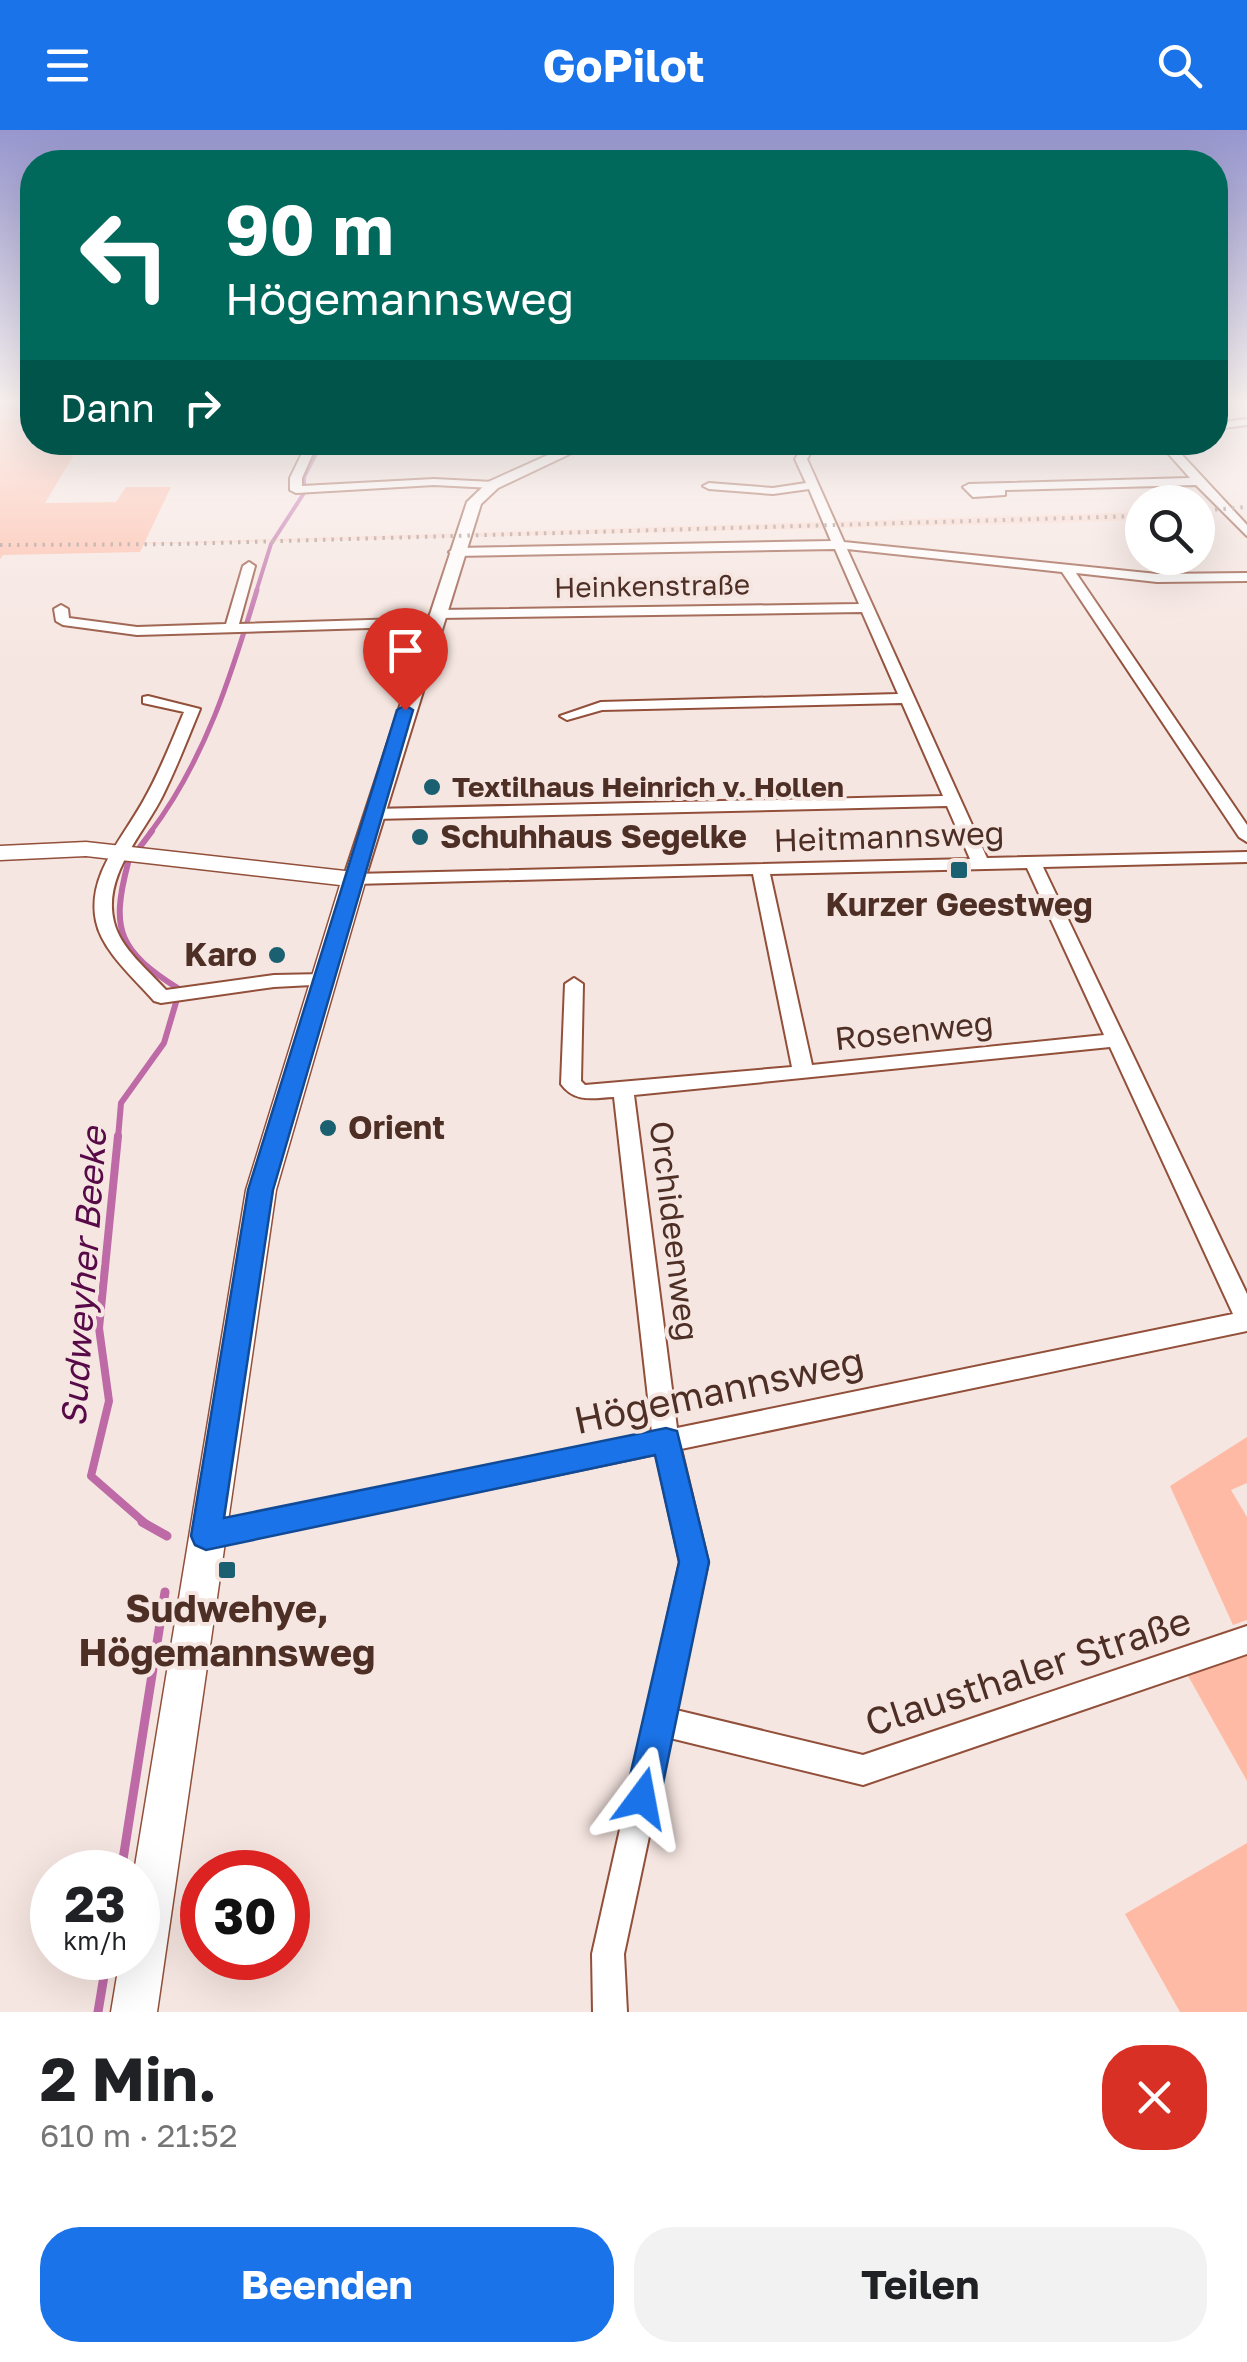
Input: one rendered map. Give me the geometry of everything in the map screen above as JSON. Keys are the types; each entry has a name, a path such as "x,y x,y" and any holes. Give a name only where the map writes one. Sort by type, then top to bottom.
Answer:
{"main road":[{"path":"0,854 86,849 354,879 260,1190 134,2012"}],"street":[{"path":"354,879 455,552 474,502 489,489"},
{"path":"745,489 787,489"},
{"path":"814,489 981,864"},
{"path":"1206,489 1247,532"},
{"path":"455,552 840,545 1157,578 1247,576"},
{"path":"232,626 249,566"},
{"path":"1066,570 1247,837"},
{"name":"Heinkenstraße","path":"61,609 62,621 137,631 436,618 868,608"},
{"path":"567,716 601,706 908,698"},
{"path":"148,700 193,709 124,852 113,864 102,901 104,924 115,944 161,997 274,981 324,980"},
{"path":"373,814 953,801"},
{"name":"Heitmannsweg","path":"354,879 1247,858"},
{"path":"1034,862 1247,1320"},
{"name":"Rosenweg","path":"761,870 803,1072 1116,1040"},
{"name":"Orchideenweg","path":"574,984 571,1084 581,1092 803,1072"},
{"name":"Orchideenweg","path":"610,2012 608,1954 694,1562 666,1440 623,1089"},
{"name":"Högemannsweg","path":"206,1536 1247,1320"},
{"name":"Clausthaler Straße","path":"659,1721 863,1770 1247,1640"}],"shaded area":[{"path":"0,489 54,489 45,503 116,502 125,489 170,489 140,552 3,555 0,559"},
{"path":"1125,513 1125,521 1053,523 0,548 0,542 176,542"},
{"path":"1247,1437 1247,1483 1231,1490 1247,1517 1247,1620 1233,1625 1170,1486"},
{"path":"1247,1655 1247,1781 1187,1674"},
{"path":"1247,1843 1247,2012 1180,2012 1125,1914"}],"waterway":[{"name":"Sudweyher Beeke","path":"256,592 271,544 304,489"},
{"name":"Sudweyher Beeke","path":"150,833 201,747 257,590"},
{"name":"Sudweyher Beeke","path":"140,847 152,831"},
{"name":"Sudweyher Beeke","path":"128,863 120,906 124,937 143,963 179,989"},
{"name":"Sudweyher Beeke","path":"118,1138 121,1103 164,1043 177,999"},
{"name":"Sudweyher Beeke","path":"118,1136 99,1328 109,1401 91,1476 146,1524"},
{"name":"Sudweyher Beeke","path":"142,1522 167,1536"},
{"name":"Sudweyher Beeke","path":"124,1850 165,1592"},
{"name":"Sudweyher Beeke","path":"98,2012 103,1980"}],"railway":[{"path":"1215,510 1247,507"},
{"path":"0,545 178,544 1125,516"}],"place":[{"name":"Textilhaus Heinrich v. Hollen","path":"432,787"},
{"name":"Schuhhaus Segelke","path":"420,837"},
{"name":"Kurzer Geestweg","path":"959,870"},
{"name":"Karo","path":"277,955"},
{"name":"Orient","path":"328,1128"},
{"name":"Sudwehye, Högemannsweg","path":"227,1570"}],"route":[{"path":"405,710 260,1190 206,1536 666,1440 694,1562 642,1798"}]}
